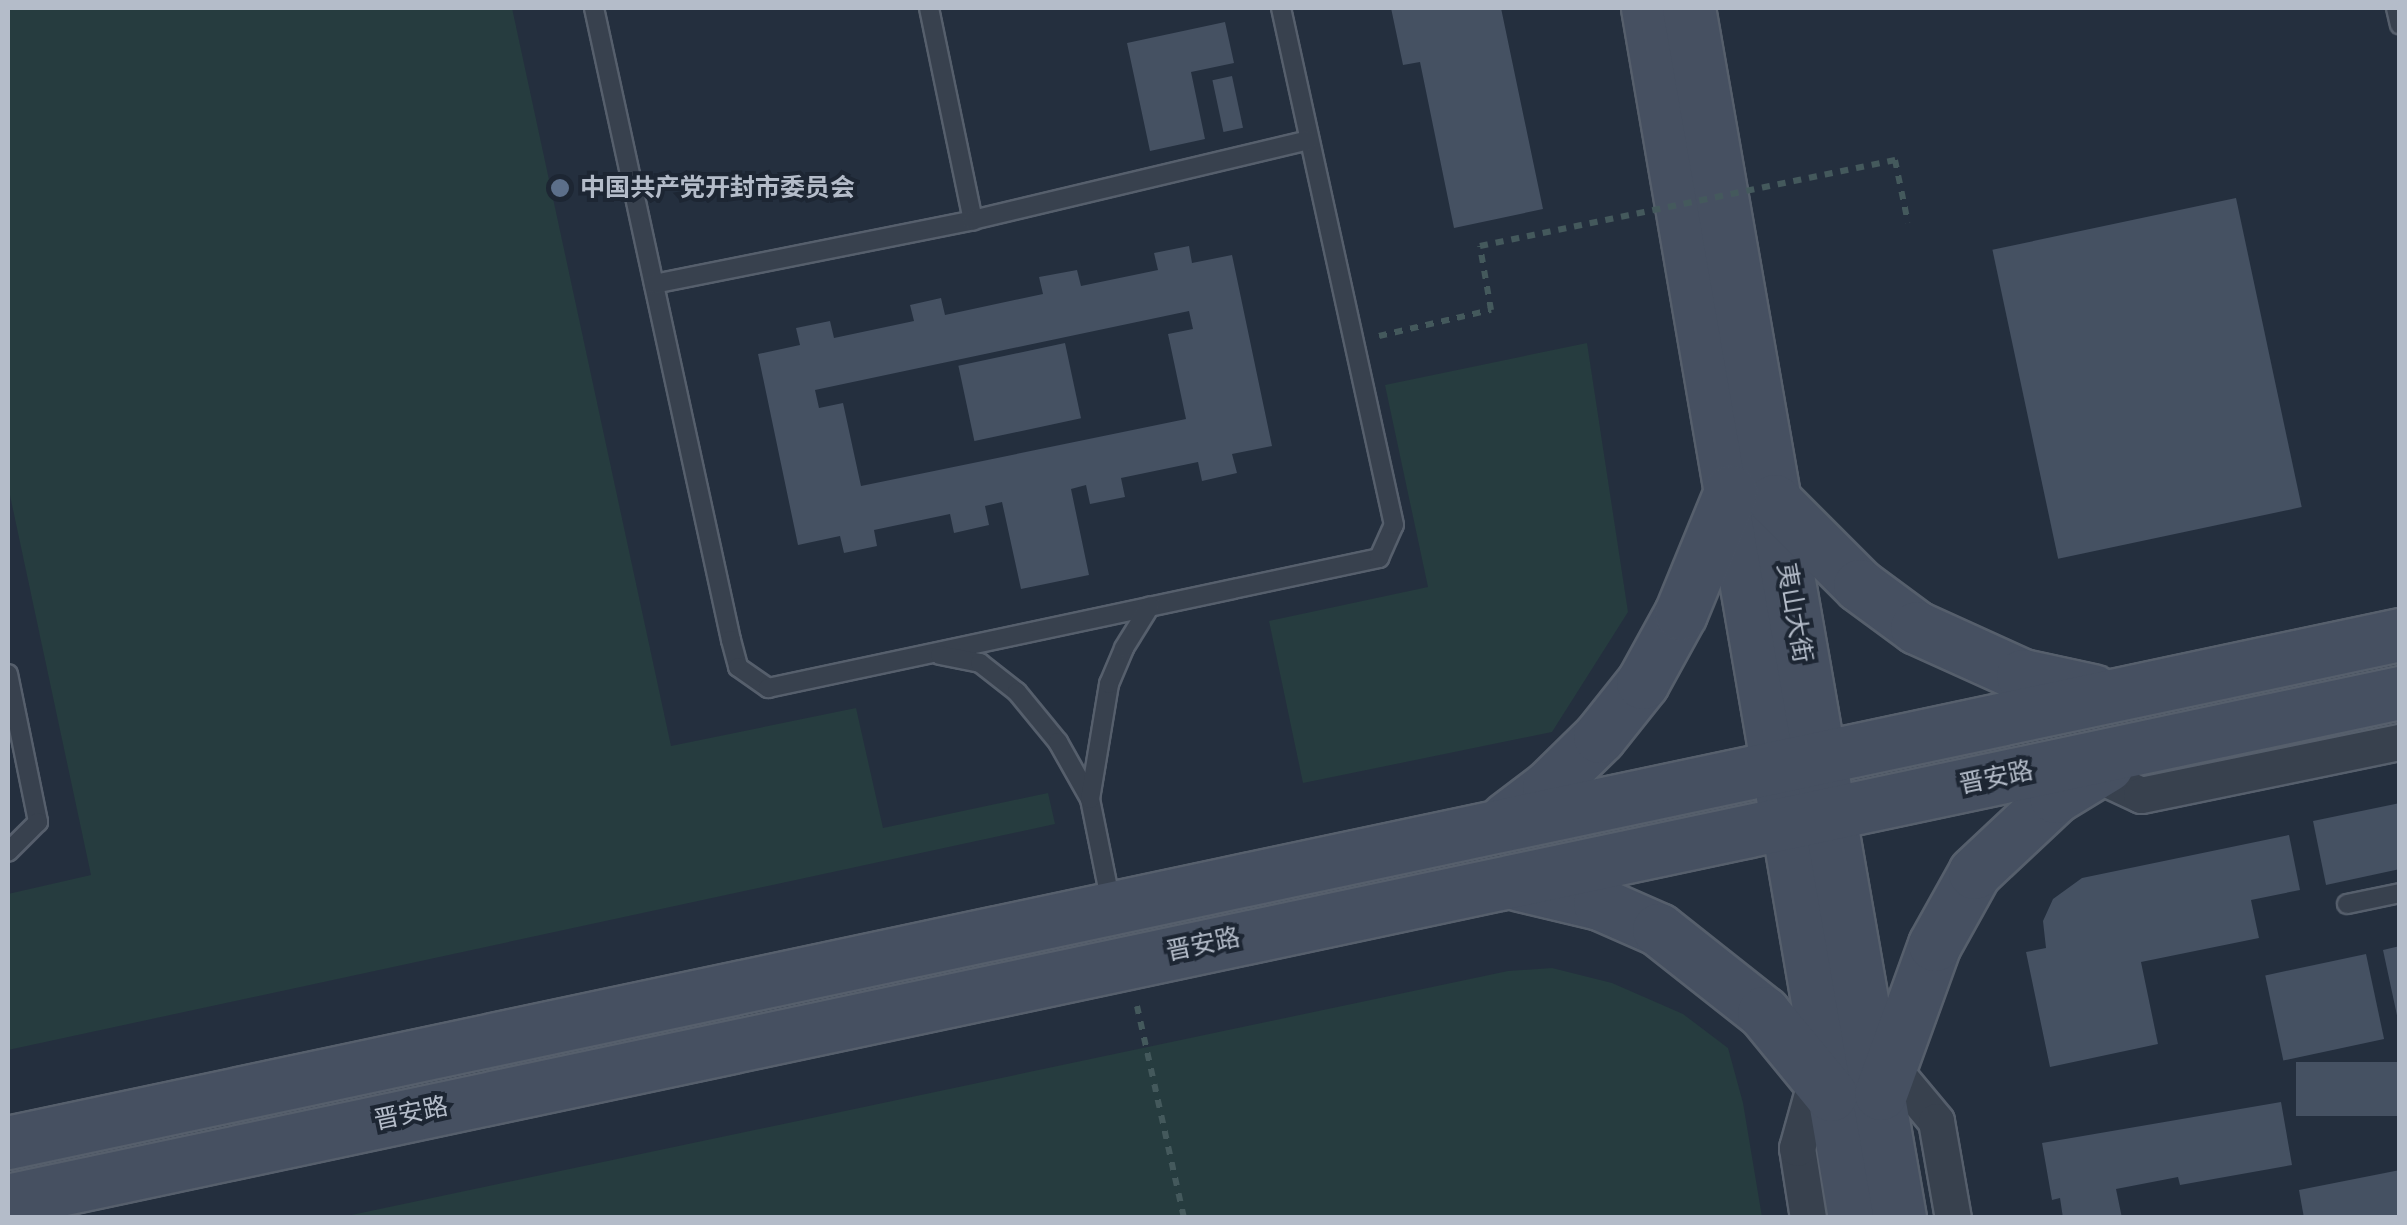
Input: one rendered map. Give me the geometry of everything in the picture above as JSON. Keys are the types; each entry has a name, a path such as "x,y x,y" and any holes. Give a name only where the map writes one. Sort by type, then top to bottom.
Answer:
{"main road":[{"name":"夷山大街","path":"1648,8 1753,497"},
{"name":"夷山大街","path":"1689,8 1753,497 1798,761 1853,1071 1900,1218"},
{"path":"1499,824 1548,787 1600,737 1643,683 1753,497 1917,628 2023,676 2059,686 2120,694"},
{"path":"8,1143 2400,635"},
{"name":"晋安路","path":"8,1202 1504,881 2101,761 2400,693"},
{"path":"1504,881 1600,904 1659,930 1764,1013 1853,1071 1935,945 1974,873 2024,823 2101,761"},
{"name":"夷山大街","path":"1853,1071 1855,1218"}],"street":[{"path":"2101,761 2140,795 2400,742"},
{"path":"1808,1218 1797,1148 1853,1071 1936,1121 1953,1218"}],"lane":[{"path":"594,8 738,667 768,688 1379,558 1394,525 1281,8"},
{"path":"930,8 972,220"},
{"path":"2396,8 2400,24"},
{"path":"654,284 972,220 1309,140"},
{"path":"1090,799 1109,684 1124,648 1150,606"},
{"path":"929,653 980,663 1017,692 1058,742 1090,799 1112,906"},
{"path":"8,674 38,822 8,852"},
{"path":"2348,904 2400,893"}],"path":[{"path":"1354,342 1490,310 1480,246 1896,160 1908,222"},
{"path":"1127,961 1184,1218"}],"green space":[{"path":"8,8 512,8 671,746 856,708 883,828 1048,793 1055,824 8,1050 8,894 91,875 8,486"},
{"path":"1587,343 1628,612 1552,732 1303,783 1269,621 1428,587 1385,385"},
{"path":"1552,968 1612,983 1683,1014 1728,1048 1743,1103 1762,1217 342,1217 1508,971"}],"building":[{"path":"1391,8 1501,8 1543,209 1454,228 1420,62 1403,65"},
{"path":"1225,22 1234,63 1191,72 1205,139 1150,151 1127,43"},
{"path":"1232,76 1243,128 1223,132 1212,80"},
{"path":"2236,198 2302,507 2058,559 1992,250"},
{"path":"1189,246 1192,263 1232,255 1272,446 1232,454 1237,473 1202,481 1198,462 1121,478 1125,497 1090,504 1086,485 1071,489 1089,575 1021,589 1002,502 985,506 989,525 954,533 950,514 874,530 877,546 844,553 840,536 798,545 758,354 800,345 796,328 830,321 834,338 914,321 910,305 941,298 945,315 1043,294 1039,277 1077,270 1081,286 1158,270 1154,253","holes":["1189,311 1193,329 1168,334 1186,419 861,486 843,403 819,408 815,390"]},
{"path":"1065,343 1081,418 974,441 958,366"},
{"path":"2400,803 2400,869 2326,885 2313,821"},
{"path":"2289,835 2300,890 2251,900 2259,938 2141,962 2158,1044 2050,1067 2026,952 2046,948 2043,921 2053,899 2082,878"},
{"path":"2400,946 2400,1020 2398,1020 2383,950"},
{"path":"2366,954 2384,1039 2283,1061 2265,975"},
{"path":"2296,1062 2400,1062 2400,1116 2296,1116"},
{"path":"2281,1102 2292,1165 2180,1185 2178,1177 2116,1189 2122,1218 2063,1218 2060,1198 2052,1200 2042,1143"},
{"path":"2400,1170 2400,1218 2304,1218 2299,1190"}],"place":[{"name":"中国共产党开封市委员会","path":"560,188"}]}
